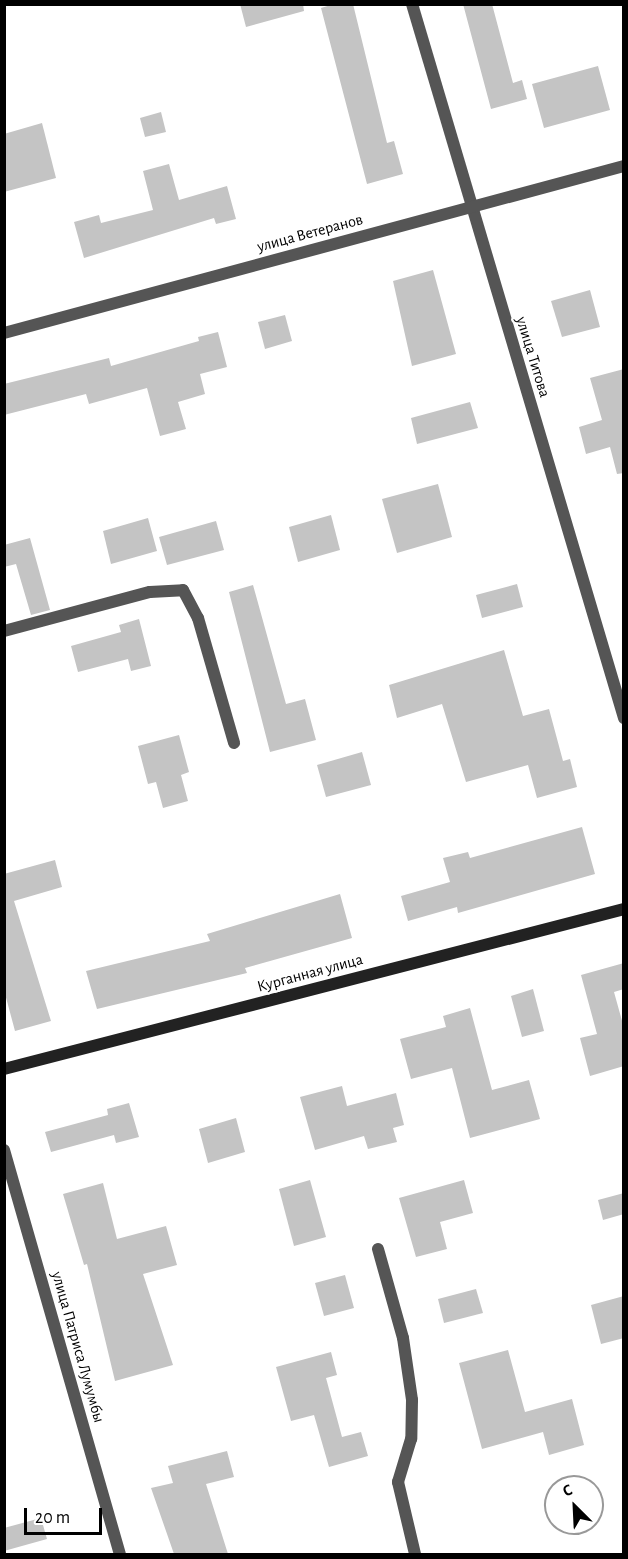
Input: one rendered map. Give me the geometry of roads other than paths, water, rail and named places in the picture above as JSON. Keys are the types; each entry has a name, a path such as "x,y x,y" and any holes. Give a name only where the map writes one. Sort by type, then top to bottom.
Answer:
{"street":[{"name":"улица Титова","path":"412,4 624,718"},
{"name":"улица Ветеранов","path":"4,333 624,166"},
{"path":"4,631 150,592 183,590 198,618 234,743"},
{"name":"Курганная улица","path":"4,1069 624,909"},
{"name":"улица Патриса Лумумбы","path":"4,1149 120,1554"},
{"path":"378,1249 403,1338 412,1400 411,1439 398,1482 415,1554"}]}
